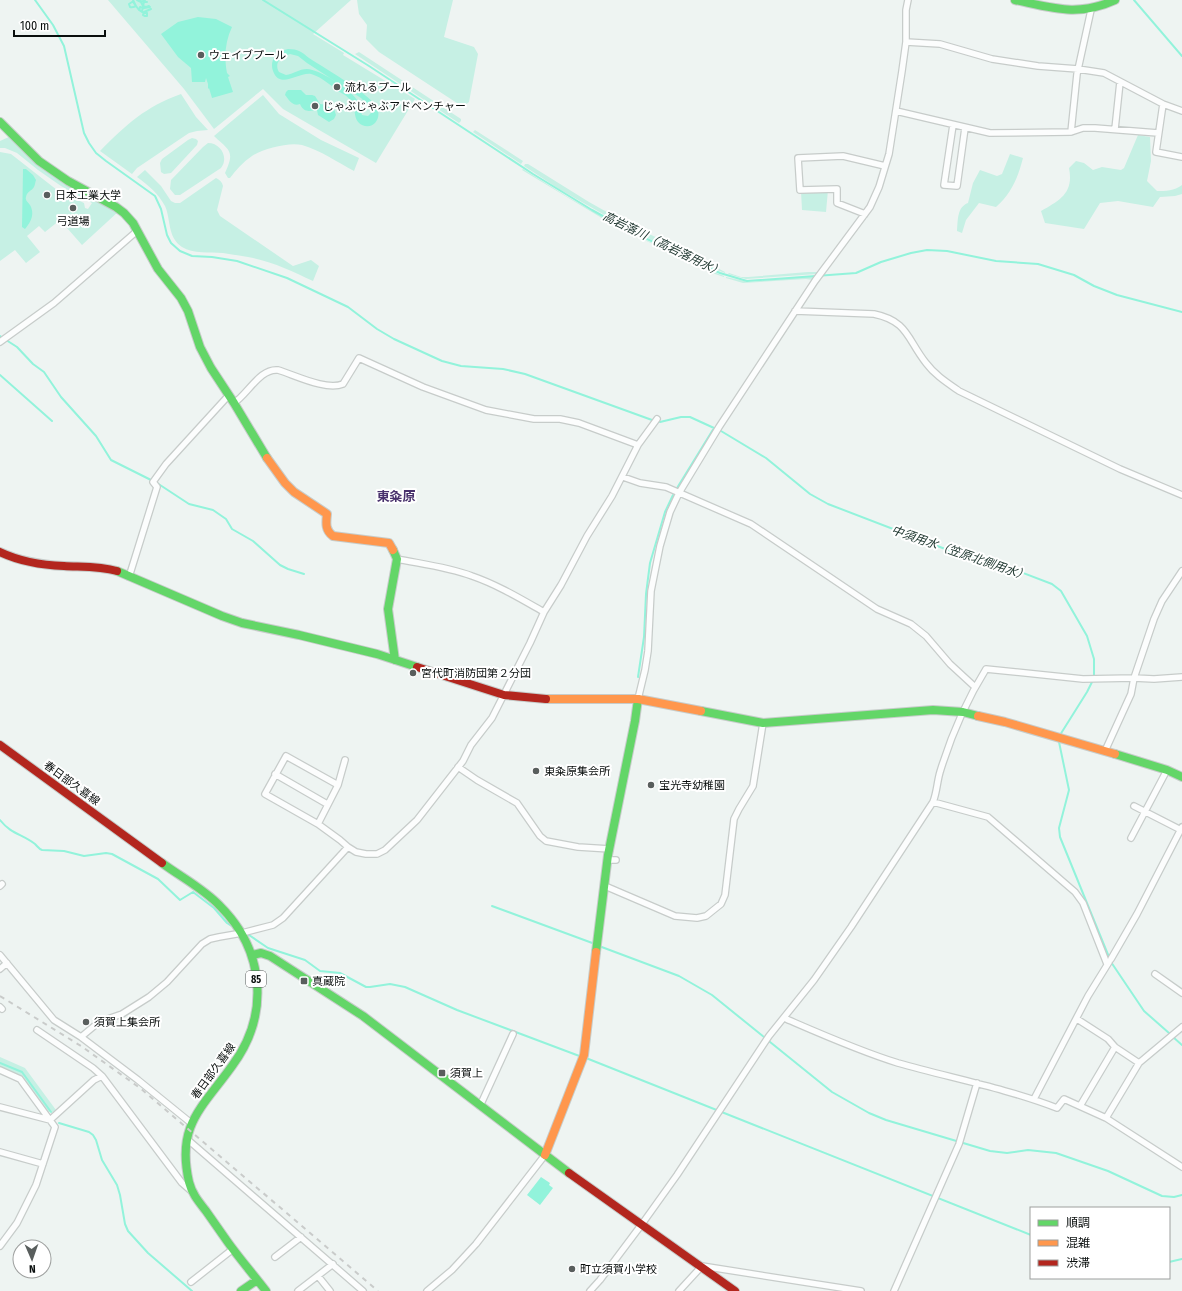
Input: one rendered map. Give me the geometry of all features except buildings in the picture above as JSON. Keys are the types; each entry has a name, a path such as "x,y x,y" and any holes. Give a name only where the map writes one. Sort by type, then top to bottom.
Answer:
{"street":[{"path":"427,1291 452,1270 476,1244 545,1155 584,1055 605,886 612,860 610,849 648,651 651,590 670,512 679,493 719,427 795,311 822,271 870,208 879,187 889,154 906,42 906,10 908,0"},
{"path":"1015,0 1072,11 1091,10 1115,0"},
{"path":"1070,132 1078,69 1091,10"},
{"path":"906,42 940,44 992,59 1038,66 1078,69 1104,73 1163,104 1182,111"},
{"path":"1114,129 1120,82"},
{"path":"1163,104 1156,152 1182,157"},
{"path":"896,111 990,133 1070,132 1083,128 1158,133"},
{"path":"0,122 40,161 68,181 116,206 133,222 158,269 181,298 188,311 200,347 211,368 229,394 262,452 285,484 294,492 324,510 327,514 326,524 328,532 333,536 388,543 397,559 388,609 395,660"},
{"path":"953,125 944,185 957,186 965,128"},
{"path":"865,214 837,203 837,189 800,190 798,158 843,156 885,166"},
{"path":"0,342 54,303 137,231"},
{"path":"795,311 874,314 894,320 900,325 926,363 939,378 959,391 1120,469 1182,495"},
{"path":"234,404 264,373 273,369 318,383 340,385 343,384 359,358 423,387 486,410 534,419 560,419 599,429 638,445"},
{"path":"129,577 157,487 152,482 166,464 229,394"},
{"path":"338,785 286,756 265,794 318,824 356,852 366,854 377,854 385,850 417,820 458,767 471,745 492,718 544,612 561,585 587,536 623,477 638,445 657,419"},
{"path":"623,477 640,483 666,487 751,524 877,609 911,624 926,636 950,664 975,687"},
{"path":"0,552 32,564 103,567 242,623 299,635 395,660 504,695 549,700 638,699 763,723 933,710 963,712 1005,722 1105,751 1167,770 1182,777"},
{"path":"397,559 429,565 472,576 504,590 544,612"},
{"path":"1105,751 1131,694 1134,678 1156,613 1162,601 1182,571"},
{"path":"590,1291 642,1224 677,1175 769,1036 814,980 851,927 933,802 937,792 939,774 963,712 975,687 986,669 1083,679 1154,679 1182,677"},
{"path":"605,886 675,916 697,918 706,916 721,904 725,895 734,819 753,786 763,723"},
{"name":"春日部久喜線","path":"0,745 215,900 230,915 242,933 252,955 257,988 257,1004 254,1021 242,1052 200,1107 191,1123 185,1155 192,1191 266,1291"},
{"path":"318,824 338,785 345,760"},
{"path":"458,767 477,780 517,803 540,836 546,841 578,847 610,849"},
{"path":"1131,838 1167,770"},
{"path":"275,774 327,804"},
{"path":"933,802 988,817 1075,892 1083,903 1109,961"},
{"path":"1034,1099 1088,996 1137,914 1181,828 1134,806"},
{"path":"81,1037 99,1022 122,1014 149,997 167,982 202,944 219,937 272,925 283,918 348,847"},
{"path":"252,955 261,953 270,956 363,1016 545,1155 735,1291"},
{"path":"0,955 54,1020 81,1037 138,1080 191,1123"},
{"path":"0,968 6,963"},
{"path":"1155,974 1182,994"},
{"path":"784,1018 879,1057 1034,1099 1057,1108 1064,1099 1106,1118 1182,1167"},
{"path":"1077,1019 1108,1039 1115,1047 1139,1063"},
{"path":"1106,1118 1139,1063 1182,1026"},
{"path":"38,1030 93,1068 102,1076 182,1183 192,1191"},
{"path":"480,1106 513,1034"},
{"path":"1080,1106 1115,1047"},
{"path":"0,1070 20,1079 55,1127 36,1185 17,1223 0,1246"},
{"path":"50,1120 94,1080 102,1076"},
{"path":"894,1291 959,1144 977,1083"},
{"path":"0,1107 50,1120"},
{"path":"187,1139 363,1291"},
{"path":"0,1152 43,1164"},
{"path":"275,1257 301,1237"},
{"path":"191,1282 234,1249"},
{"path":"298,1291 333,1264"},
{"path":"680,1291 702,1266"},
{"path":"702,1266 861,1291"},
{"path":"318,1276 330,1291"},
{"path":"241,1291 257,1280"}],"shaded area":[{"path":"108,0 351,0 313,34 344,53 343,55 415,99 376,163 283,109 263,89 214,129 184,89"},
{"path":"357,0 453,0 444,37 474,47 478,54 469,102 463,107 379,52 366,39 367,25 359,14"},
{"name":"ウェイブプール","path":"198,17 216,19 232,27 228,38 225,55 227,73 230,76 228,77 233,92 212,98 209,88 208,89 206,78 205,82 192,82 191,68 178,57 161,34 178,22"},
{"name":"流れるプール","path":"288,49 297,50 302,53 352,85 367,97 377,107 378,116 375,123 371,126 367,126 359,123 353,104 349,99 317,76 306,74 285,80 276,77 272,67 273,59 281,51","holes":["290,54 298,56 333,80 319,72 307,69 286,75 279,72 277,66 283,57","336,82 361,98 370,107 372,112 368,116 362,115 357,100"]},
{"path":"359,52 461,119 461,121 459,123 355,54"},
{"name":"じゃぶじゃぶアドベンチャー","path":"288,90 301,90 306,95 315,96 320,104 328,105 334,109 336,115 334,119 329,122 318,115 317,110 307,111 303,109 300,104 293,104 285,95"},
{"path":"181,94 196,117 208,130 189,133 137,168 132,174 100,151 137,117 168,99"},
{"path":"263,95 279,114 321,140 359,158 354,171 315,150 302,145 290,144 257,153 237,169 230,178 228,178 225,173 230,160 229,152 227,148 214,136"},
{"path":"475,130 523,161 521,164 473,132"},
{"path":"1138,135 1150,137 1151,161 1147,181 1157,191 1173,190 1182,185 1182,194 1160,197 1153,207 1118,201 1100,203 1084,229 1045,223 1041,211 1064,195 1069,184 1069,168 1076,161 1084,163 1093,170 1102,167 1121,170 1124,168"},
{"name":"日本工業大学","path":"11,136 20,147 119,211 82,245 60,220 45,232 39,226 27,236 40,252 26,263 15,250 0,261 0,152 11,154 57,190 84,203 85,208 88,209 92,203 61,186 17,153 5,148 0,148 0,141"},
{"path":"192,138 198,141 197,145 171,173 164,174 161,172 160,163 162,159"},
{"path":"208,143 220,148 224,156 221,168 180,195 175,195 170,189 171,180"},
{"path":"1010,154 1023,158 1019,172 1002,202 996,207 979,203 966,220 962,233 957,231 960,211 964,205 968,203 973,183 980,170 997,176 1002,174"},
{"path":"525,164 528,164 589,202 630,225 683,250 725,273 631,230 559,189 524,166"},
{"path":"23,169 26,169 36,180 34,187 27,193 26,197 26,200 31,208 32,215 31,221 25,229 22,227"},
{"path":"523,169 566,196 629,232 724,277 712,273 610,223 522,170"},
{"path":"145,170 161,186 171,201 175,203 180,203 216,178 223,186 217,210 220,216 293,266 311,260 319,266 313,281 265,261 223,253 196,252 182,247 174,238 167,211 162,201 153,190 137,177"},
{"path":"828,190 826,212 802,210 801,191"},
{"path":"818,272 817,274 746,279 728,274 748,277"},
{"path":"816,276 813,280 806,279 743,283 726,278 749,282"},
{"path":"0,1057 25,1068 56,1110 53,1112 46,1112 21,1078 0,1068"},
{"path":"541,1177 550,1183 549,1185 553,1188 540,1205 527,1195"}],"waterway":[{"name":"中須用水（笠原北側用水）","path":"35,0 53,25 64,46 84,133 89,143 96,153 155,196 161,209 167,235 171,243 180,251 192,256 212,257 237,261 287,278 348,307 377,329 394,339 442,361 461,366 503,369 525,374 652,420"},
{"path":"133,0 136,6 135,6 134,7 130,7 129,4 133,2 139,10 142,11 143,8"},
{"path":"137,0 141,2 145,0"},
{"path":"140,0 144,8 150,7"},
{"name":"高岩落川（高岩落用水）","path":"263,0 369,66 533,174 592,210 630,231 720,273 747,281 856,273 881,262 911,253 927,250 947,251 996,261 1038,264 1074,275 1094,286 1117,295 1182,312"},
{"path":"1134,0 1182,56"},
{"path":"147,2 144,2 143,6 149,6"},
{"path":"143,8 140,7 139,10 147,13 147,16 145,16"},
{"path":"145,16 143,15 144,12 151,9"},
{"path":"0,336 17,347 33,364 44,372 61,397 96,436 111,460 157,483 189,504 213,510 226,519 232,529 253,541 280,565 304,574"},
{"path":"0,375 52,421"},
{"path":"660,422 681,417 690,417 714,428 677,488"},
{"name":"中須用水（笠原北側用水）","path":"721,431 766,458 810,494 828,504 953,552 1005,566 1052,584 1061,591 1087,636 1094,659 1094,678 1060,735"},
{"path":"638,677 644,637 646,594 650,563 665,512 673,495"},
{"name":"中須用水（笠原北側用水）","path":"1059,742 1069,790 1059,828 1060,837 1111,962 1144,1011 1169,1033"},
{"path":"0,820 12,831 35,844 42,850 64,851 84,856 106,853 112,854 158,879 180,900 193,892 214,908 227,923 233,927"},
{"path":"492,906 595,944"},
{"path":"246,933 268,948 305,960 320,971 340,973 366,987 390,984 405,987 457,1010 582,1057"},
{"path":"599,946 679,976 712,995 832,1092 869,1113 886,1120 990,1151 1007,1153 1028,1150 1056,1153 1108,1171 1162,1196 1174,1197 1182,1195"},
{"name":"中須用水（笠原北側用水）","path":"1173,1037 1182,1045"},
{"path":"586,1058 1030,1235"},
{"path":"0,1063 22,1072 51,1112"},
{"path":"59,1123 89,1132 93,1135 102,1160 117,1185 125,1224 128,1231 148,1253 192,1291"},
{"path":"1170,1262 1182,1259"}],"railway":[{"path":"0,996 81,1046 140,1088 378,1291"}],"traffic: fast":[{"path":"1015,0 1054,8 1077,10 1102,5 1115,0"},
{"path":"0,122 39,161 68,181 116,207 133,223 158,269 181,298 188,311 200,347 211,368 267,458"},
{"path":"393,550 397,559 388,609 395,660"},
{"path":"117,571 222,616 242,623 377,654 417,667"},
{"path":"596,952 608,855 635,721 638,699"},
{"path":"701,711 763,723 933,710 963,712 978,716"},
{"path":"1115,754 1167,770 1182,777"},
{"path":"162,863 200,889 220,906 235,924 246,943 254,963 257,984 257,1005 252,1026 244,1046 232,1066 194,1118 189,1131 186,1146 186,1162 189,1182 196,1198 266,1291"},
{"path":"252,955 261,953 270,956 363,1016 569,1173"},
{"path":"241,1291 257,1280"}],"traffic: slow":[{"path":"267,458 285,483 294,492 327,514 326,523 330,534 333,536 389,543 393,550"},
{"path":"546,699 638,699 701,711"},
{"path":"978,716 1005,722 1115,754"},
{"path":"545,1155 584,1055 596,952"}],"traffic: jam":[{"path":"0,552 23,561 39,564 98,567 117,571"},
{"path":"417,667 504,695 546,699"},
{"path":"0,745 162,863"},
{"path":"569,1173 735,1291"}],"place":[{"name":"ウェイブプール","path":"201,55"},
{"name":"流れるプール","path":"337,87"},
{"name":"じゃぶじゃぶアドベンチャー","path":"315,106"},
{"name":"日本工業大学","path":"47,195"},
{"name":"弓道場","path":"73,208"},
{"name":"宮代町消防団第２分団","path":"413,673"},
{"name":"東粂原集会所","path":"536,771"},
{"name":"宝光寺幼稚園","path":"651,785"},
{"name":"真蔵院","path":"304,981"},
{"name":"須賀上集会所","path":"86,1022"},
{"name":"須賀上","path":"442,1073"},
{"name":"町立須賀小学校","path":"572,1269"}],"district":[{"name":"東粂原","path":"396,496"}]}
